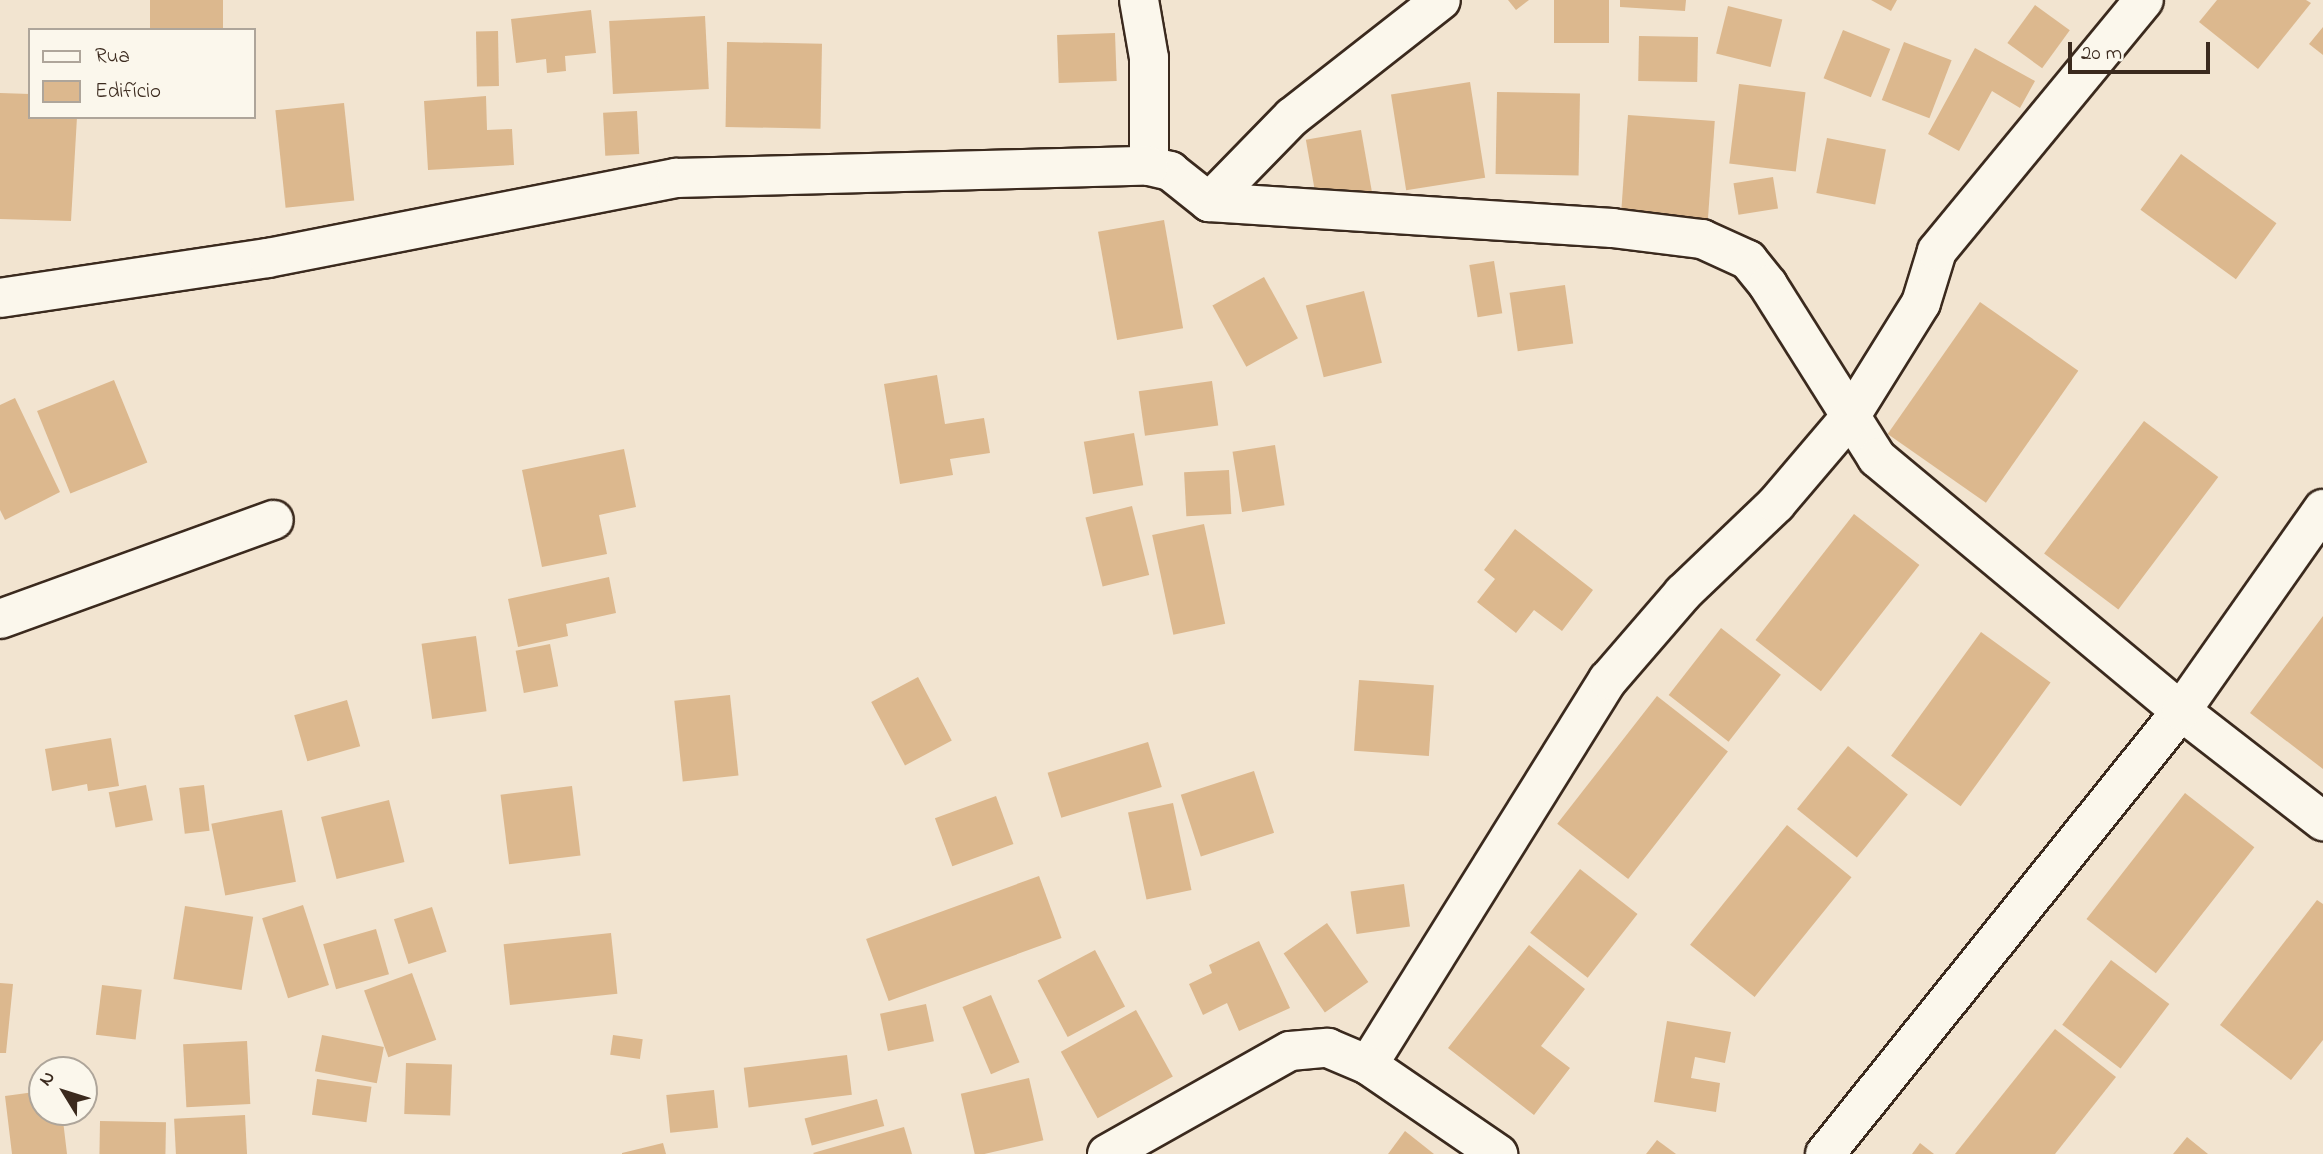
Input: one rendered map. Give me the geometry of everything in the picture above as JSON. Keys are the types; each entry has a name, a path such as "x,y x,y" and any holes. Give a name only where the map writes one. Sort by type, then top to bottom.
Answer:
{"street":[{"path":"1139,0 1149,58 1149,166"},
{"path":"1209,202 1292,117 1441,0"},
{"path":"1368,1065 1608,680 1683,593 1776,504 1850,417 1921,303 1937,251 2144,0"},
{"path":"0,298 268,258 676,178 1149,166 1170,171 1209,202 1612,228 1702,239 1748,260 1768,285 1877,458 2180,710 2323,821"},
{"path":"1825,1154 2180,710 2323,509"},
{"path":"0,619 274,520"},
{"path":"1107,1154 1290,1051 1328,1048 1368,1065 1498,1154"}],"building":[{"path":"150,0 223,0 223,28 150,28"},
{"path":"1508,0 1529,0 1516,10"},
{"path":"1554,0 1609,0 1609,43 1554,43"},
{"path":"1620,0 1686,0 1685,11 1620,7"},
{"path":"1871,0 1897,0 1891,11"},
{"path":"2217,0 2306,0 2311,3 2258,69 2199,22"},
{"path":"2035,5 2070,30 2042,68 2007,43"},
{"path":"1728,6 1782,20 1770,67 1716,54"},
{"path":"591,10 596,53 565,56 566,71 547,73 546,59 516,63 511,19"},
{"path":"705,16 709,89 613,94 609,21"},
{"path":"2323,27 2323,55 2309,44"},
{"path":"1843,30 1890,49 1871,97 1824,78"},
{"path":"476,31 498,31 499,86 477,86"},
{"path":"1115,33 1117,81 1059,83 1057,35"},
{"path":"1639,36 1698,37 1697,82 1638,81"},
{"path":"727,42 822,44 821,129 726,127"},
{"path":"1904,42 1952,60 1929,118 1882,100"},
{"path":"1975,48 2035,81 2020,108 1992,91 1959,151 1928,134"},
{"path":"1470,82 1485,178 1406,190 1391,95"},
{"path":"1739,84 1806,92 1796,172 1729,163"},
{"path":"1497,92 1580,93 1579,175 1496,174"},
{"path":"0,93 28,94 28,119 77,119 71,221 0,219"},
{"path":"486,96 487,130 512,129 514,165 428,170 424,101"},
{"path":"344,103 354,200 286,208 275,110"},
{"path":"637,111 639,154 605,156 603,113"},
{"path":"1628,115 1715,121 1708,224 1621,218"},
{"path":"1361,130 1372,192 1317,202 1306,140"},
{"path":"1827,138 1886,149 1875,204 1816,193"},
{"path":"2181,154 2276,223 2236,279 2140,210"},
{"path":"1773,177 1778,209 1738,215 1733,183"},
{"path":"1164,220 1183,328 1117,340 1098,232"},
{"path":"1494,261 1502,313 1478,317 1469,265"},
{"path":"1264,277 1298,338 1246,367 1212,306"},
{"path":"1565,285 1573,343 1518,351 1510,293"},
{"path":"1364,291 1382,363 1324,377 1306,306"},
{"path":"1980,302 2078,371 1986,503 1888,434"},
{"path":"937,375 945,424 984,418 990,453 950,459 953,475 900,484 884,384"},
{"path":"114,380 147,463 70,494 37,411"},
{"path":"1212,381 1218,426 1145,436 1139,391"},
{"path":"15,398 60,492 5,520 0,510 0,405"},
{"path":"2144,421 2218,477 2118,610 2044,554"},
{"path":"1134,433 1143,485 1093,494 1084,442"},
{"path":"1275,445 1285,505 1242,512 1233,452"},
{"path":"624,449 636,507 599,515 607,554 542,567 522,470"},
{"path":"1229,470 1231,514 1186,516 1184,472"},
{"path":"1132,506 1149,575 1103,587 1085,518"},
{"path":"1854,514 1919,565 1821,691 1755,640"},
{"path":"1204,524 1225,624 1173,635 1152,535"},
{"path":"1515,529 1593,590 1562,631 1534,610 1516,633 1477,602 1495,579 1484,570"},
{"path":"609,577 616,613 566,624 568,636 518,647 508,599"},
{"path":"2323,616 2323,769 2250,713"},
{"path":"1721,628 1781,675 1729,742 1669,695"},
{"path":"1981,632 2051,683 1961,806 1891,756"},
{"path":"476,636 487,711 432,719 422,644"},
{"path":"550,644 558,686 524,693 516,651"},
{"path":"918,677 952,741 905,765 871,702"},
{"path":"1359,680 1434,685 1429,756 1354,751"},
{"path":"730,695 738,776 683,781 674,701"},
{"path":"1657,696 1728,751 1628,879 1557,824"},
{"path":"347,700 360,746 307,761 294,715"},
{"path":"111,738 119,786 88,791 87,784 52,791 45,749"},
{"path":"1148,742 1162,787 1061,818 1048,773"},
{"path":"1848,746 1908,794 1857,857 1797,809"},
{"path":"1254,771 1274,833 1201,857 1181,795"},
{"path":"146,785 153,820 116,828 109,792"},
{"path":"204,785 210,831 185,834 179,788"},
{"path":"572,786 581,855 509,864 501,795"},
{"path":"2185,793 2254,847 2156,973 2086,919"},
{"path":"996,796 1013,844 952,866 935,818"},
{"path":"389,800 404,862 337,879 321,817"},
{"path":"1173,803 1192,890 1147,900 1128,813"},
{"path":"282,810 296,882 225,895 211,824"},
{"path":"1787,825 1852,877 1755,997 1690,945"},
{"path":"1580,869 1638,914 1588,978 1530,933"},
{"path":"1039,876 1062,938 889,1001 866,939"},
{"path":"1404,884 1410,927 1357,934 1351,892"},
{"path":"2317,900 2323,904 2323,1040 2291,1080 2220,1025"},
{"path":"303,905 329,985 288,998 262,918"},
{"path":"185,906 253,917 242,990 173,979"},
{"path":"432,907 447,952 408,964 394,919"},
{"path":"1327,923 1368,982 1325,1012 1284,953"},
{"path":"376,929 389,974 336,989 323,944"},
{"path":"611,933 617,994 510,1005 504,944"},
{"path":"1259,941 1290,1008 1239,1031 1227,1003 1203,1015 1189,984 1212,973 1209,965"},
{"path":"1529,945 1585,989 1541,1046 1570,1068 1534,1115 1448,1048"},
{"path":"1095,950 1125,1007 1068,1037 1038,981"},
{"path":"2111,960 2169,1004 2121,1069 2062,1025"},
{"path":"412,973 436,1040 388,1057 364,990"},
{"path":"0,983 13,984 6,1053 0,1053"},
{"path":"102,985 142,990 136,1040 96,1035"},
{"path":"991,995 1020,1062 991,1074 962,1007"},
{"path":"926,1004 934,1041 888,1051 880,1014"},
{"path":"1136,1010 1173,1076 1098,1118 1061,1052"},
{"path":"1667,1021 1731,1032 1725,1063 1695,1057 1691,1078 1720,1083 1716,1112 1654,1102"},
{"path":"2055,1029 2116,1077 2055,1154 1955,1154"},
{"path":"322,1035 384,1047 377,1083 315,1071"},
{"path":"613,1035 643,1039 640,1059 610,1055"},
{"path":"247,1041 250,1104 186,1107 183,1044"},
{"path":"847,1055 852,1095 749,1107 744,1068"},
{"path":"406,1063 452,1065 450,1116 404,1114"},
{"path":"1029,1078 1043,1140 975,1154 961,1094"},
{"path":"317,1079 371,1087 366,1122 312,1115"},
{"path":"714,1090 718,1128 670,1133 666,1095"},
{"path":"28,1093 28,1126 64,1126 67,1154 12,1154 5,1096"},
{"path":"877,1099 884,1126 812,1145 805,1118"},
{"path":"245,1115 247,1154 176,1154 174,1119"},
{"path":"100,1121 166,1122 165,1154 99,1154"},
{"path":"904,1127 912,1154 813,1153"},
{"path":"1405,1131 1434,1154 1388,1154"},
{"path":"2187,1137 2208,1154 2173,1154"},
{"path":"1657,1140 1676,1154 1646,1154"},
{"path":"663,1143 666,1154 622,1154 622,1153"},
{"path":"1920,1143 1934,1154 1912,1154"}]}
